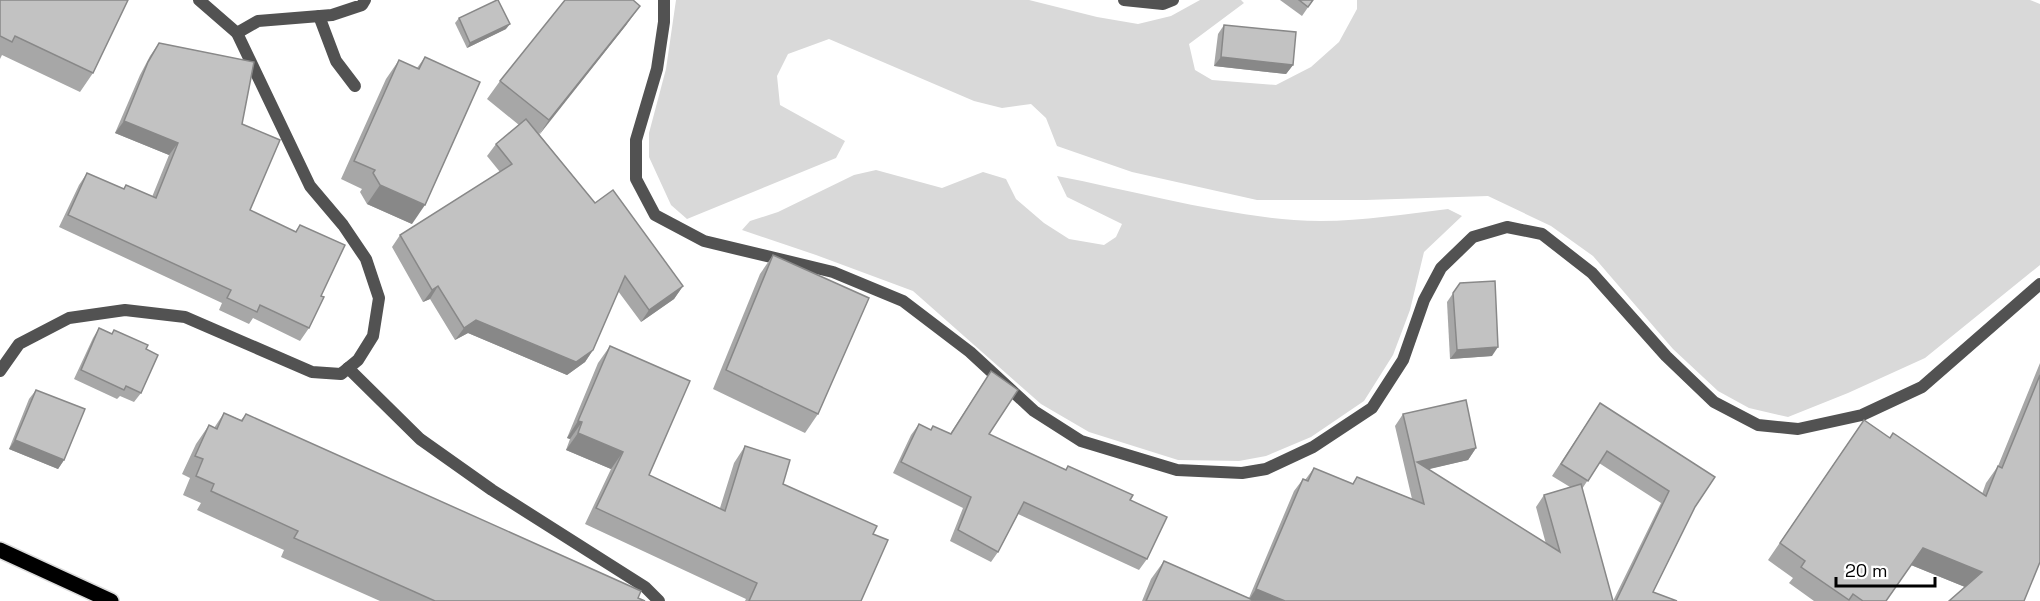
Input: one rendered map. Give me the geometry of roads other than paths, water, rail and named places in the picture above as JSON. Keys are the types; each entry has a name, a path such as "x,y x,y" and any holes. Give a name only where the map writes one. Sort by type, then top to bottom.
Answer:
{"main road":[{"path":"0,550 111,601"}],"street":[{"path":"0,371 19,344 69,318 125,310 185,317 312,372 341,375 358,360 373,336 379,298 366,259 343,225 310,186 237,33 199,0"},
{"path":"237,33 258,21 332,15 362,5 364,0"},
{"path":"664,0 664,22 657,69 636,140 636,179 655,215 704,241 833,272 903,302 970,352 1034,411 1081,441 1177,470 1242,473 1266,469 1313,447 1372,408 1402,360 1424,300 1441,268 1473,237 1507,227 1542,234 1592,273 1666,356 1714,402 1758,425 1798,429 1862,415 1922,387 2040,284"},
{"path":"1124,0 1163,4 1173,0"},
{"path":"319,16 336,62 355,86"},
{"path":"348,368 420,440 492,490 645,587 658,601"}]}
